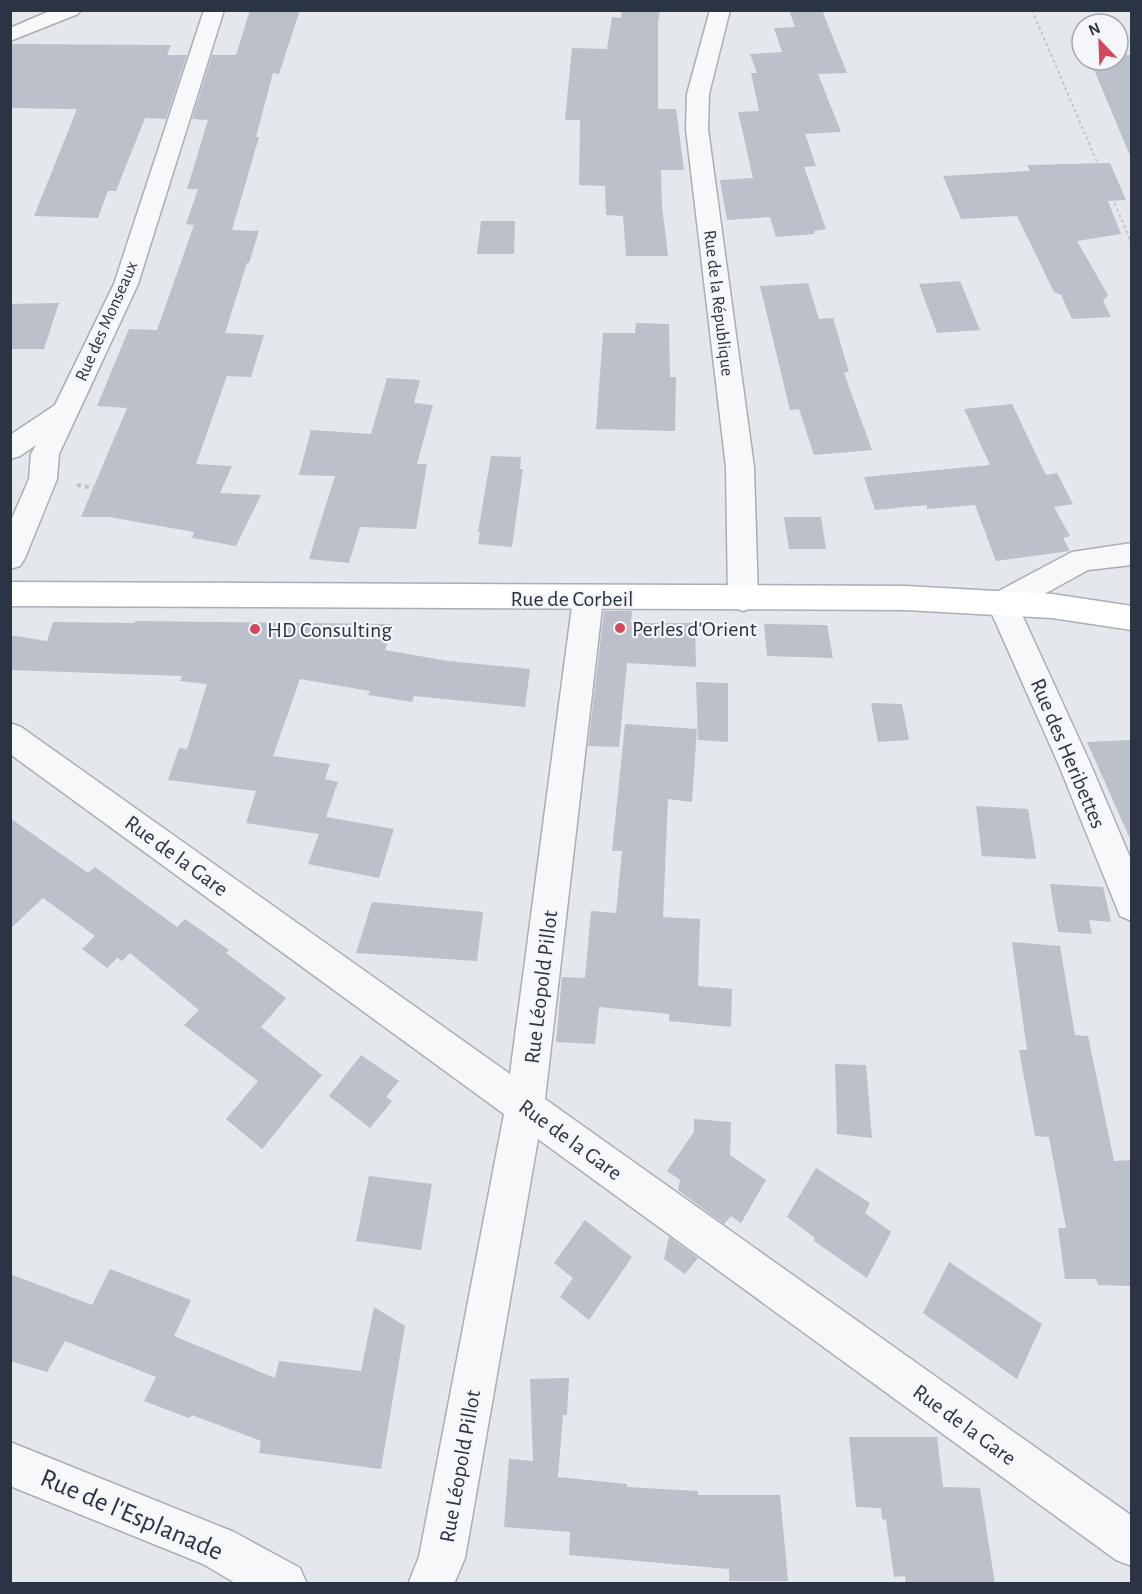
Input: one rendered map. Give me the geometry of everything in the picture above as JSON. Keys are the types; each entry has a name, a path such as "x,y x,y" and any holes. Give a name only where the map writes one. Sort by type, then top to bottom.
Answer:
{"main road":[{"name":"Rue de Corbeil","path":"10,594 588,599 906,598 1052,606 1131,618"}],"street":[{"path":"10,35 71,10"},
{"name":"Rue des Monseaux","path":"10,558 44,479 45,454 126,284 214,10"},
{"name":"Rue de la République","path":"720,10 698,94 697,129 740,467 743,599"},
{"path":"10,449 66,411"},
{"path":"1002,603 1082,560 1131,554"},
{"name":"Rue Léopold Pillot","path":"431,1584 442,1558 525,1106 588,599"},
{"name":"Rue des Heribettes","path":"1002,603 1074,763 1131,905"},
{"name":"Rue de la Gare","path":"10,736 1131,1544"},
{"name":"Rue de l'Esplanade","path":"10,1464 218,1548 284,1584"}],"path":[{"path":"1032,10 1129,237 1131,251"},
{"path":"44,479 244,515"}],"building":[{"path":"250,10 300,10 279,74 273,73 256,137 259,137 232,230 259,231 225,333 264,335 251,377 227,376 196,464 232,466 220,493 261,495 236,546 192,538 194,532 109,517 81,517 127,408 97,406 129,329 157,330 194,225 186,224 198,189 187,189 208,120 192,119 212,55 236,55"},
{"path":"622,10 660,10 658,109 676,109 684,170 661,170 662,206 668,256 626,256 623,216 606,215 605,186 579,185 580,120 565,120 572,48 607,49 612,17 621,18"},
{"path":"789,10 822,10 847,73 818,74 841,132 805,134 816,166 804,167 826,229 814,231 815,234 776,237 770,217 727,220 720,180 753,178 738,112 759,111 751,73 757,73 750,54 782,52 774,28 795,27"},
{"path":"10,44 171,45 167,55 187,55 166,119 145,118 116,191 108,191 98,218 34,216 77,109 10,108"},
{"path":"1130,55 1131,55 1131,158 1095,72 1130,72"},
{"path":"1110,163 1126,200 1108,201 1121,234 1077,241 1108,295 1103,301 1111,317 1072,319 1061,295 1054,292 1017,216 961,219 943,176 1030,171 1027,165"},
{"path":"481,221 515,221 514,254 477,254"},
{"path":"960,281 980,330 937,333 919,284"},
{"path":"808,283 819,319 833,318 849,372 844,373 872,450 814,455 799,409 790,410 760,286"},
{"path":"59,303 44,349 10,349 10,304"},
{"path":"636,323 669,324 670,377 676,377 675,431 596,429 603,333 635,333"},
{"path":"387,378 420,380 414,403 433,405 417,464 427,464 416,529 360,527 349,563 309,559 335,476 299,475 311,430 371,434"},
{"path":"1012,404 1046,475 1057,473 1073,504 1054,507 1070,536 1063,538 1070,551 996,561 975,505 927,509 927,505 875,510 864,477 990,465 964,409"},
{"path":"491,456 521,457 520,469 523,469 512,547 478,544"},
{"path":"784,517 821,517 826,549 789,549"},
{"path":"604,611 632,611 631,623 695,623 696,667 627,663 619,747 588,746"},
{"path":"135,621 394,624 385,650 448,661 530,669 525,707 414,696 412,702 368,695 370,691 300,679 273,756 330,764 325,779 338,782 326,817 394,829 379,878 308,864 319,834 246,823 256,791 168,780 179,748 187,749 207,684 180,681 182,676 10,670 10,635 47,641 53,622 135,623"},
{"path":"764,624 827,625 833,658 767,656"},
{"path":"696,682 728,683 728,742 698,740"},
{"path":"871,703 902,704 909,740 878,742"},
{"path":"625,724 697,729 692,802 668,799 663,917 700,919 698,986 732,989 731,1027 669,1021 669,1014 599,1007 595,1044 556,1042 562,977 585,978 591,911 616,913 622,851 612,851"},
{"path":"1131,740 1131,841 1087,742"},
{"path":"976,806 1028,809 1036,859 982,856"},
{"path":"10,818 88,873 95,867 177,927 185,919 229,950 226,953 286,998 261,1027 322,1075 262,1149 226,1119 258,1081 184,1025 199,1010 130,953 122,961 117,958 107,968 82,949 95,936 43,898 10,929"},
{"path":"1050,884 1103,887 1111,922 1089,920 1092,934 1058,932"},
{"path":"372,902 483,912 477,961 356,953"},
{"path":"1012,942 1060,946 1075,1035 1088,1036 1114,1161 1131,1160 1131,1286 1098,1285 1096,1279 1065,1279 1058,1228 1066,1228 1049,1137 1035,1136 1019,1050 1027,1050"},
{"path":"361,1055 399,1081 386,1097 392,1101 370,1128 329,1096"},
{"path":"835,1064 866,1065 872,1138 837,1134"},
{"path":"694,1119 731,1122 730,1155 766,1180 741,1223 731,1216 724,1224 678,1190 680,1180 667,1171 694,1132"},
{"path":"816,1168 870,1203 865,1213 891,1232 867,1278 814,1241 815,1238 787,1217"},
{"path":"369,1176 432,1184 421,1250 356,1241"},
{"path":"585,1220 632,1257 589,1320 560,1297 573,1278 554,1263"},
{"path":"669,1237 698,1258 685,1274 664,1259"},
{"path":"949,1262 1042,1324 1017,1379 923,1313"},
{"path":"110,1269 191,1300 174,1336 275,1378 279,1361 361,1371 374,1307 405,1326 381,1469 259,1453 261,1441 192,1415 189,1418 144,1401 156,1377 65,1341 47,1372 10,1361 10,1274 92,1305"},
{"path":"569,1378 567,1415 563,1415 558,1477 627,1484 627,1487 698,1491 698,1495 780,1495 788,1581 729,1581 729,1569 569,1555 570,1532 504,1527 509,1459 533,1461 530,1379"},
{"path":"849,1437 937,1437 943,1487 980,1488 995,1584 906,1584 905,1576 894,1577 886,1520 882,1519 881,1508 856,1507"}],"place":[{"name":"Perles d'Orient","path":"620,628"},
{"name":"HD Consulting","path":"255,629"}]}
